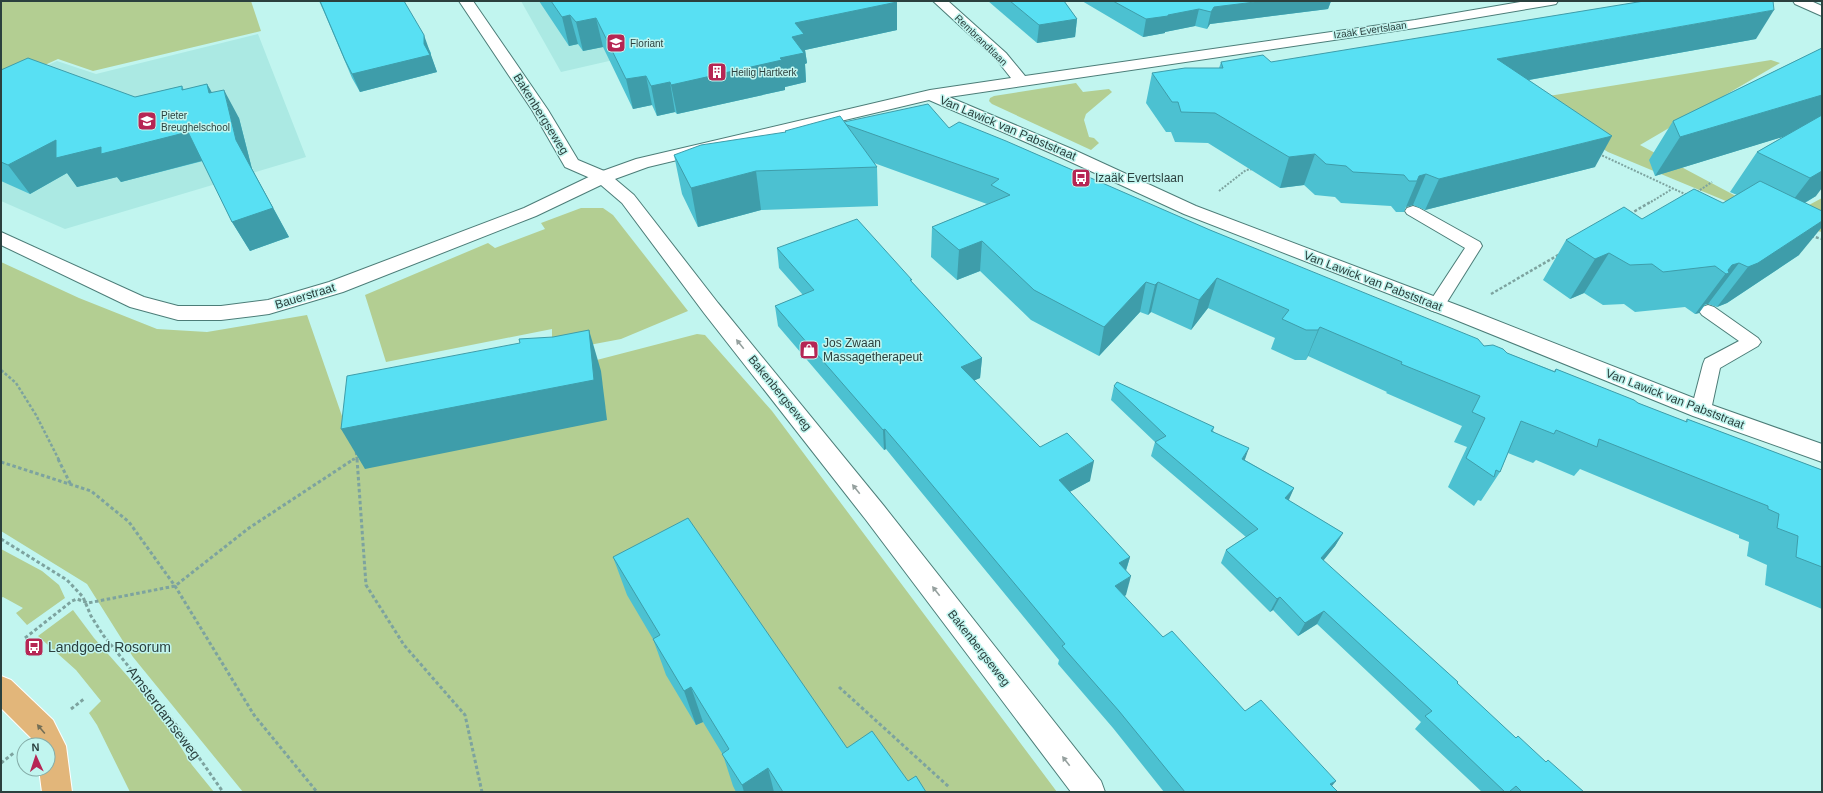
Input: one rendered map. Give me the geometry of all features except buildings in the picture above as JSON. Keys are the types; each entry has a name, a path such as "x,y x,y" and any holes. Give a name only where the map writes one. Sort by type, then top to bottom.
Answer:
{"main road":[{"path":"1,689 43,730 51,746 57,792"}],"street":[{"name":"Bakenbergseweg","path":"467,1 540,110 572,163 603,178 628,199 711,308 875,513 1090,792"},
{"name":"Rembrandtlaan","path":"940,1 1001,56 1021,81"},
{"name":"Izaäk Evertslaan","path":"603,178 642,163 930,95 1415,24 1550,1"},
{"path":"1800,1 1822,12"},
{"name":"Van Lawick van Pabststraat","path":"930,95 1066,153 1190,210 1436,306 1458,313 1701,410 1822,453"},
{"name":"Bauerstraat","path":"1,238 137,302 178,312 221,313 269,307 336,287 530,212 603,178"}],"lane":[{"path":"1413,211 1474,246 1436,306"},
{"path":"1701,410 1712,364 1752,342 1708,311"}],"path":[{"path":"1594,152 1689,196"},
{"path":"1190,210 1211,197 1246,170 1260,167"},
{"path":"1695,192 1712,182"},
{"path":"1624,217 1673,189"},
{"path":"1807,235 1822,239"},
{"path":"1458,313 1562,253"},
{"path":"1,370 16,382 71,485"},
{"path":"356,450 366,584 404,645 465,715 482,792"},
{"path":"25,638 72,601 77,599 88,604 175,586 249,528 356,458"},
{"path":"1,462 91,491 129,522 175,586 254,715 317,792"},
{"name":"Amsterdamseweg","path":"1,539 67,580 83,597 91,616 103,635 177,726 223,792"},
{"path":"839,687 949,787"}],"shaded area":[{"name":"Floriant","path":"521,1 798,1 814,14 561,72"},
{"name":"Pieter Breughelschool","path":"258,34 306,157 65,229 1,201 1,86 57,61 96,74"}],"green space":[{"path":"1,1 251,1 261,31 93,71 58,59 1,85"},
{"path":"1771,60 1780,63 1640,145 1781,220 1822,198 1822,232 1781,224 1608,152 1524,100"},
{"path":"1076,83 1083,92 1109,89 1112,92 1086,114 1084,120 1089,137 1094,138 1099,143 1091,150 992,104 989,101 990,98 994,96"},
{"path":"581,208 603,208 613,215 688,311 621,339 552,352 552,329 386,362 365,295 488,243 495,248 545,229 541,223"},
{"path":"1,262 79,298 157,329 207,332 307,315 343,419 589,362 697,334 705,335 772,411 1057,792 243,792 133,657 87,584 1,531"},
{"path":"1,549 42,571 59,585 65,598 27,625 16,613 23,608 3,597 1,598"},
{"path":"73,610 94,638 159,712 192,765 214,792 130,792 97,725 89,713 101,701 76,670 38,636"}],"place":[{"name":"Floriant","path":"616,43"},
{"name":"Heilig Hartkerk","path":"717,72"},
{"name":"Pieter Breughelschool","path":"147,121"},
{"name":"Izaäk Evertslaan","path":"1081,178"},
{"name":"Jos Zwaan Massagetherapeut","path":"809,350"},
{"name":"Landgoed Rosorum","path":"34,647"}]}
